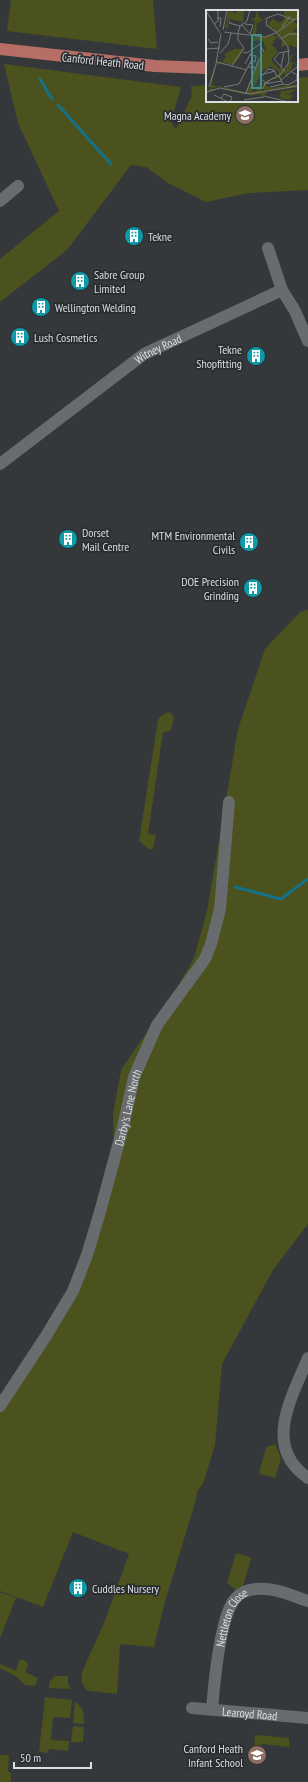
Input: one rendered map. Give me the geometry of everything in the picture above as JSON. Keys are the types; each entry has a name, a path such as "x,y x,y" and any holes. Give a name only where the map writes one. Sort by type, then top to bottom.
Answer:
{"main road":[{"name":"Canford Heath Road","path":"0,49 155,66 206,68"},
{"path":"298,65 308,64"}],"street":[{"path":"0,200 18,186"},
{"path":"268,248 282,290 295,311 308,341"},
{"name":"Witney Road","path":"0,464 144,354 282,290"},
{"name":"Darby's Lane North","path":"0,1406 46,1336 73,1291 87,1255 100,1212 123,1127 134,1077 157,1025 205,959 211,944 220,909 229,802"},
{"path":"308,1358 286,1410 283,1426 284,1440 288,1455 295,1466 308,1478"},
{"name":"Nettleton Close","path":"212,1709 222,1637 228,1611 236,1598 248,1591 263,1588 308,1601"},
{"name":"Learoyd Road","path":"192,1708 308,1718"}],"green space":[{"path":"11,0 153,0 157,49 7,31"},
{"path":"4,64 181,87 171,122 176,129 192,96 191,86 206,85 206,102 298,102 298,78 308,77 308,190 249,193 206,202 168,183 146,167 131,165 67,250 0,302 0,259 59,211 18,123"},
{"path":"308,610 308,1224 273,1270 222,1364 215,1445 203,1484 197,1491 196,1500 164,1605 154,1647 120,1644 117,1694 90,1691 86,1690 82,1682 82,1672 104,1623 129,1554 73,1532 43,1607 0,1591 0,1406 73,1291 114,1159 113,1114 121,1070 178,986 194,958 207,911 238,729 265,649 300,612"},
{"path":"168,712 172,714 174,719 170,731 163,732 148,834 156,835 153,848 150,850 139,841 158,720 161,716"},
{"path":"275,1444 281,1458 275,1478 259,1474 266,1447"},
{"path":"236,1553 250,1557 251,1559 243,1586 236,1590 227,1583"},
{"path":"0,1592 16,1598 0,1638"},
{"path":"20,1659 26,1661 28,1665 25,1672 38,1678 35,1686 25,1685 17,1677 0,1668 0,1664 16,1671"},
{"path":"55,1676 68,1676 68,1683 71,1689 49,1688 49,1682"},
{"path":"45,1697 72,1700 70,1718 53,1717 51,1740 69,1741 68,1751 49,1749 48,1753 39,1752"},
{"path":"75,1702 83,1711 84,1724 73,1723"},
{"path":"73,1726 84,1727 83,1742 71,1742"},
{"path":"255,1735 289,1738 289,1747 263,1744 254,1749"},
{"path":"0,1755 9,1755 8,1772 11,1773 11,1782 0,1782"}],"waterway":[{"path":"40,79 52,99"},
{"path":"58,105 111,164"},
{"path":"235,887 281,899 308,879"}],"place":[{"name":"Magna Academy","path":"245,115"},
{"name":"Tekne","path":"134,236"},
{"name":"Sabre Group Limited","path":"80,281"},
{"name":"Wellington Welding","path":"41,307"},
{"name":"Lush Cosmetics","path":"20,337"},
{"name":"Tekne Shopfitting","path":"256,356"},
{"name":"Dorset Mail Centre","path":"68,539"},
{"name":"MTM Environmental Civils","path":"249,542"},
{"name":"DOE Precision Grinding","path":"253,588"},
{"name":"Cuddles Nursery","path":"78,1588"},
{"name":"Canford Heath Infant School","path":"257,1755"}]}
